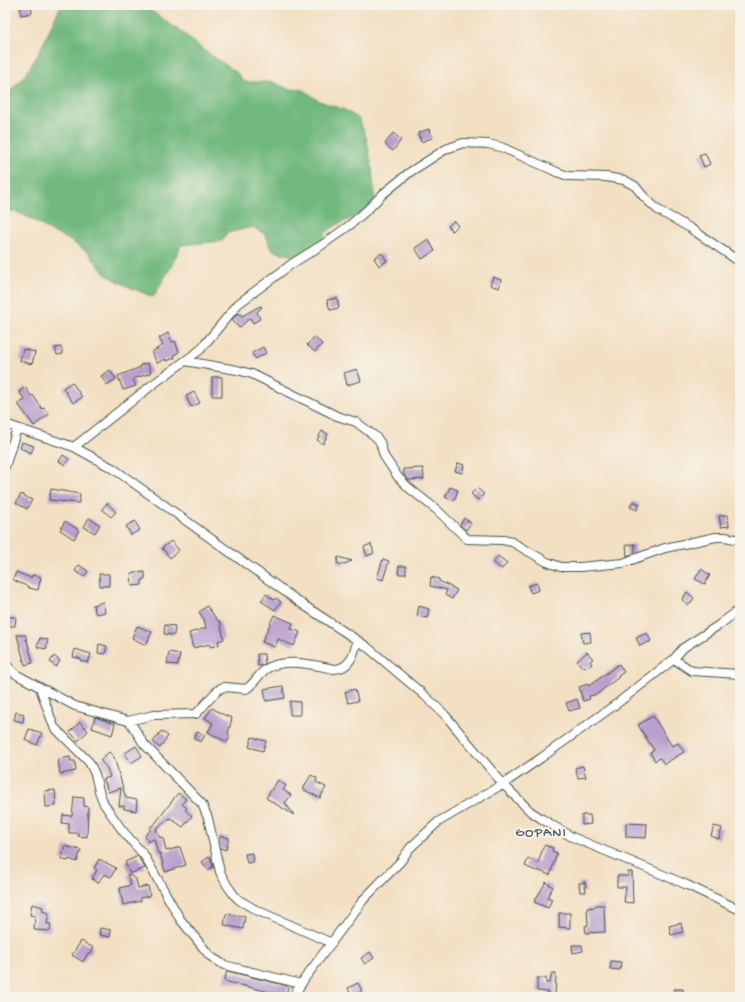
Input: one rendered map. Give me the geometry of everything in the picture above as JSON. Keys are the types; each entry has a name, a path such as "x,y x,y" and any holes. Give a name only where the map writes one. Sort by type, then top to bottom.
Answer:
{"street":[{"path":"74,448 152,385 206,344 238,304 350,225 368,210 383,194 410,172 446,149 463,143 488,144 501,147 568,176 606,177 624,180 635,186 658,210 690,228 740,262"},
{"path":"185,361 252,374 337,416 356,422 379,440 384,456 393,471 403,482 437,510 467,539 503,540 512,542 546,562 561,567 580,567 623,563 665,548 716,537 740,540"},
{"path":"5,424 74,448 104,463 380,657 445,715 503,784 530,811 572,837 685,884 740,910"},
{"path":"5,466 18,428"},
{"path":"292,997 364,899 401,861 410,848 445,817 503,784 541,758 619,702 674,659 683,648 719,625 740,608"},
{"path":"5,663 14,673 75,706 130,722 154,715 196,714 218,690 225,687 246,689 264,671 272,666 299,663 339,669 352,659 357,641"},
{"path":"674,659 692,671 740,674"},
{"path":"40,688 54,728 89,762 95,774 104,804 122,830 144,855 180,919 210,956 224,964 301,984"},
{"path":"130,722 144,744 202,804 208,818 220,872 226,885 234,895 239,900 256,910 332,943"}],"green space":[{"path":"61,5 143,5 183,33 202,49 236,72 244,82 273,82 288,89 304,90 319,101 345,110 359,119 366,137 372,168 375,199 366,211 338,224 326,232 320,244 309,252 294,256 271,249 266,235 253,227 227,233 222,241 181,245 171,267 153,297 125,285 105,274 88,252 34,220 17,212 5,210 5,97 25,75 39,53"}],"building":[{"path":"20,5 31,5 32,13 21,15"},
{"path":"429,129 432,138 421,142 418,133"},
{"path":"393,133 401,140 393,151 385,144"},
{"path":"705,153 710,164 704,167 699,155"},
{"path":"454,221 458,226 452,231 448,226"},
{"path":"428,239 435,251 422,259 415,248"},
{"path":"382,253 387,261 379,266 374,258"},
{"path":"493,277 501,280 499,288 490,285"},
{"path":"337,298 339,308 330,310 327,300"},
{"path":"260,306 262,307 257,312 260,319 253,323 250,318 239,328 232,320 238,313 242,316"},
{"path":"168,333 172,342 175,341 179,352 174,355 175,358 166,361 166,359 157,363 152,352 163,345 159,338"},
{"path":"314,337 322,344 315,352 307,345"},
{"path":"61,347 63,354 57,355 55,348"},
{"path":"263,347 266,353 256,359 252,353"},
{"path":"23,349 35,352 32,364 20,361"},
{"path":"148,363 151,373 133,379 136,386 123,390 118,376 141,367 140,365"},
{"path":"357,369 361,381 347,385 344,373"},
{"path":"110,370 116,379 107,385 101,376"},
{"path":"212,377 222,377 222,396 212,396"},
{"path":"72,382 82,397 73,403 63,388"},
{"path":"25,387 31,396 33,395 42,409 44,408 49,414 34,426 18,404 25,400 19,392"},
{"path":"194,392 200,403 191,407 186,396"},
{"path":"322,431 328,434 323,444 317,440"},
{"path":"22,442 34,446 31,453 20,448"},
{"path":"63,455 69,459 65,465 59,461"},
{"path":"458,463 464,465 462,473 455,471"},
{"path":"423,468 424,479 409,480 404,475 403,469"},
{"path":"450,487 458,490 454,501 445,497"},
{"path":"477,488 484,494 478,500 471,494"},
{"path":"51,489 80,494 79,503 49,500"},
{"path":"21,494 32,500 27,509 16,503"},
{"path":"633,501 640,504 637,510 630,507"},
{"path":"107,503 116,512 111,517 102,509"},
{"path":"728,515 729,526 721,527 719,516"},
{"path":"89,518 100,525 95,533 84,527"},
{"path":"464,518 471,523 466,530 460,525"},
{"path":"65,521 79,530 74,539 60,530"},
{"path":"135,521 140,530 131,535 126,526"},
{"path":"171,541 179,550 170,558 162,548"},
{"path":"371,544 374,553 367,556 364,547"},
{"path":"635,544 635,553 627,556 626,545"},
{"path":"498,556 507,563 502,569 493,563"},
{"path":"338,557 352,561 341,565 337,563"},
{"path":"383,559 389,561 383,580 377,578"},
{"path":"79,565 88,571 84,577 75,571"},
{"path":"399,566 406,566 406,574 398,574"},
{"path":"701,569 710,575 705,584 695,579"},
{"path":"16,572 31,578 32,575 41,577 38,590 29,588 13,580"},
{"path":"145,572 145,579 142,579 142,585 132,586 131,573"},
{"path":"99,574 109,574 109,586 100,586"},
{"path":"431,577 439,579 439,581 457,590 452,599 445,595 447,590 430,586"},
{"path":"537,583 539,590 531,593 528,586"},
{"path":"687,592 694,598 689,605 682,600"},
{"path":"266,594 274,600 276,598 281,602 275,610 261,601"},
{"path":"103,602 105,612 96,614 93,605"},
{"path":"207,606 218,621 220,621 224,639 218,641 219,645 210,647 210,644 193,648 189,633 206,628 204,619 199,612"},
{"path":"419,606 429,609 427,618 417,616"},
{"path":"274,615 293,623 291,629 300,632 294,646 278,639 275,647 262,642"},
{"path":"8,617 16,617 15,626 8,626"},
{"path":"165,625 175,626 174,635 164,634"},
{"path":"137,626 152,632 146,645 132,638"},
{"path":"590,632 591,642 583,643 581,633"},
{"path":"647,633 651,641 640,646 636,638"},
{"path":"17,635 26,635 26,640 33,663 25,665"},
{"path":"40,638 48,640 46,649 37,647"},
{"path":"99,644 107,646 105,654 98,653"},
{"path":"75,649 91,654 88,663 73,657"},
{"path":"169,652 180,654 178,665 167,664"},
{"path":"587,652 593,659 590,661 592,664 587,668 585,666 583,668 577,661"},
{"path":"257,654 264,654 265,664 258,666"},
{"path":"54,656 60,661 56,667 50,662"},
{"path":"619,664 624,672 597,694 589,696 590,699 583,701 579,687 588,684 589,686"},
{"path":"283,686 285,698 266,701 264,689"},
{"path":"355,689 358,701 348,703 345,692"},
{"path":"577,699 580,708 569,711 566,703"},
{"path":"290,701 300,702 300,715 290,715"},
{"path":"212,708 232,718 228,734 230,736 227,742 208,732 213,723 205,718"},
{"path":"16,712 24,714 23,722 14,720"},
{"path":"653,716 672,746 678,743 684,752 664,764 660,758 655,761 650,753 654,750 638,725"},
{"path":"95,717 115,724 112,735 92,728"},
{"path":"80,722 88,731 78,741 70,732"},
{"path":"29,729 42,733 37,745 25,740"},
{"path":"161,731 168,736 160,748 153,742"},
{"path":"197,732 205,735 201,742 194,739"},
{"path":"252,737 266,741 263,751 249,747"},
{"path":"136,746 142,756 131,763 125,753"},
{"path":"109,752 114,757 126,798 137,800 136,811 124,809 124,806 119,806 121,788 108,792 104,779 110,777 107,768 100,760"},
{"path":"70,757 71,761 75,761 76,771 60,774 58,759"},
{"path":"583,766 586,777 578,778 575,768"},
{"path":"311,775 317,778 316,782 326,787 320,798 303,789"},
{"path":"278,780 286,786 283,790 291,795 285,803 294,815 266,798"},
{"path":"55,790 56,806 46,807 45,791"},
{"path":"178,793 186,799 182,804 187,808 185,810 192,816 183,827 170,818 156,829 160,838 163,837 166,851 180,847 186,865 165,872 160,853 158,854 154,839 148,842 145,835 149,832 151,826 154,825"},
{"path":"74,797 84,798 84,806 88,807 87,837 78,836 78,833 69,833 69,824 62,823 63,815 72,816"},
{"path":"582,815 590,815 591,824 582,825"},
{"path":"626,823 647,824 646,838 626,837"},
{"path":"714,826 722,828 719,839 711,836"},
{"path":"220,836 229,838 226,850 220,848"},
{"path":"544,845 553,848 552,851 557,853 550,875 525,866 528,859 538,863"},
{"path":"65,846 81,850 77,862 69,859 68,861 61,859"},
{"path":"252,853 253,862 247,863 245,854"},
{"path":"138,856 145,868 130,874 125,862"},
{"path":"210,856 213,867 208,870 202,862"},
{"path":"99,859 116,868 111,877 104,874 98,883 92,879 97,870 94,868"},
{"path":"628,872 632,872 633,903 624,902 626,887 617,887 617,876 628,876"},
{"path":"127,874 136,879 138,888 148,886 150,896 140,898 141,901 123,905 120,888 131,885"},
{"path":"546,882 553,887 547,897 552,899 548,908 534,902"},
{"path":"585,882 586,892 580,892 579,883"},
{"path":"32,904 43,907 42,911 49,913 47,924 51,924 50,931 34,930 35,916 30,915"},
{"path":"596,905 604,905 605,932 586,933 585,926 588,925 587,908 596,907"},
{"path":"559,913 570,913 570,928 559,927"},
{"path":"226,914 245,916 243,929 224,925"},
{"path":"681,923 683,932 671,935 669,926"},
{"path":"100,928 111,930 110,937 99,935"},
{"path":"81,941 94,948 90,954 88,953 83,962 72,955"},
{"path":"572,945 582,945 583,951 573,953"},
{"path":"370,952 374,958 365,964 361,958"},
{"path":"611,961 621,962 620,970 610,969"},
{"path":"227,971 288,986 286,996 224,981"},
{"path":"552,973 556,973 555,997 547,997 548,992 537,991 537,978 546,978 546,983 550,983"},
{"path":"358,983 362,991 351,996 348,988"},
{"path":"674,989 683,989 683,997 674,997"}],"district":[{"name":"GOPANI","path":"541,831"}]}
